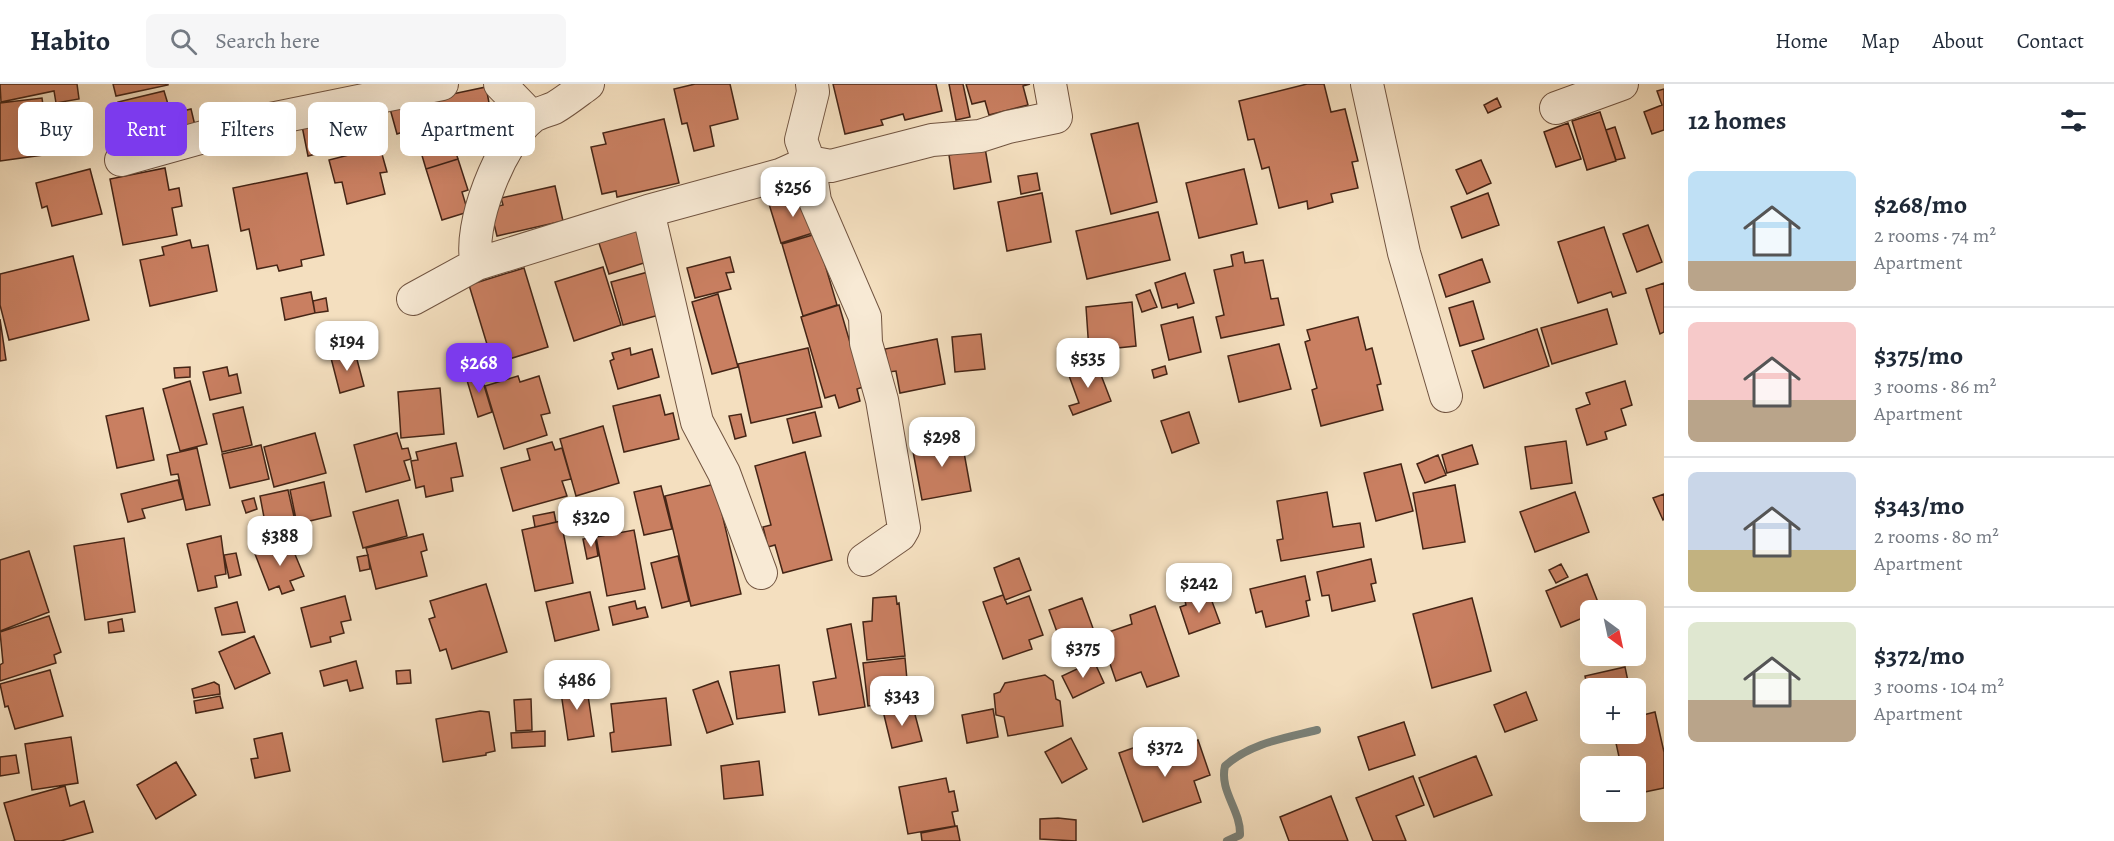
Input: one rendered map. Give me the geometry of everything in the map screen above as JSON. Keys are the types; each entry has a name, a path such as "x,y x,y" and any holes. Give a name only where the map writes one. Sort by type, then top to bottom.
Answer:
{"street":[{"path":"121,160 261,121 442,84"},
{"path":"500,84 517,102"},
{"path":"535,116 555,107 588,84"},
{"path":"812,84 813,92 801,140 809,162 815,201 865,317 866,342 882,400 898,481 904,528 900,535 864,560"},
{"path":"413,299 477,264 648,211 780,175 809,162 831,166 932,140 980,136 1008,127 1056,117 1050,84"},
{"path":"1367,84 1404,253 1446,396"},
{"path":"1556,108 1622,84"},
{"path":"477,264 474,253 483,203 505,156"},
{"path":"648,211 697,422 724,473 761,573"}],"building":[{"path":"0,84 77,84 79,99 56,102 54,91 1,102"},
{"path":"113,84 168,84 168,85 116,96"},
{"path":"695,84 730,84 738,119 710,126 714,146 694,151 687,123 682,124 674,89"},
{"path":"833,84 936,84 942,111 905,120 903,114 881,120 883,125 845,134"},
{"path":"949,84 963,84 970,117 956,120"},
{"path":"966,84 1030,84 1023,86 1028,105 989,115 985,101 972,104"},
{"path":"1307,84 1324,84 1331,112 1345,109 1358,161 1352,162 1358,188 1331,194 1333,202 1308,209 1307,201 1279,208 1269,167 1262,169 1254,139 1248,140 1239,101"},
{"path":"486,87 489,102 439,102 438,97"},
{"path":"1664,89 1664,130 1652,134 1644,112 1662,105 1657,91"},
{"path":"164,91 167,102 118,102"},
{"path":"42,98 43,102 18,102 18,156 36,156 0,161 0,103"},
{"path":"1497,98 1501,107 1488,113 1484,105"},
{"path":"400,102 400,133 397,134 389,105"},
{"path":"191,109 197,134 187,136 187,110"},
{"path":"1600,112 1616,161 1587,170 1572,121"},
{"path":"664,119 679,183 617,197 616,191 602,194 591,147 606,144 603,133"},
{"path":"1138,123 1157,202 1111,214 1091,134"},
{"path":"1568,123 1581,159 1556,167 1544,132"},
{"path":"308,125 308,156 302,126"},
{"path":"1615,127 1625,158 1616,160 1606,130"},
{"path":"985,148 991,182 954,189 949,155"},
{"path":"345,156 383,156 387,172 380,173 385,194 347,204 342,182 335,183 329,160"},
{"path":"422,156 457,156 458,159 426,169"},
{"path":"458,159 468,190 462,192 468,212 442,220 426,169"},
{"path":"1481,160 1491,183 1467,194 1456,170"},
{"path":"165,168 169,190 179,188 182,206 172,208 177,235 123,245 110,179"},
{"path":"90,169 102,214 52,226 47,206 42,208 36,183"},
{"path":"1244,169 1257,224 1199,238 1186,183"},
{"path":"307,173 324,255 301,260 302,266 279,271 277,265 257,269 249,229 241,231 233,188"},
{"path":"1037,173 1040,190 1021,194 1018,176"},
{"path":"555,186 563,221 497,236 490,208 503,205 501,198"},
{"path":"805,193 816,232 781,243 769,204"},
{"path":"1042,193 1051,242 1007,251 998,202"},
{"path":"1488,193 1499,225 1462,238 1451,207"},
{"path":"1158,212 1170,260 1087,279 1076,231"},
{"path":"635,225 647,262 609,274 597,237"},
{"path":"1648,225 1662,262 1637,272 1623,234"},
{"path":"1604,227 1626,293 1613,297 1611,292 1578,303 1558,242"},
{"path":"816,234 837,305 803,316 782,244"},
{"path":"190,240 192,248 208,245 217,291 150,306 140,260 164,255 162,247"},
{"path":"1243,252 1245,263 1263,260 1271,299 1278,298 1284,325 1221,338 1216,317 1224,315 1214,270 1233,266 1231,255"},
{"path":"73,256 89,320 9,340 0,305 0,274"},
{"path":"730,257 734,272 726,273 731,289 695,298 687,268"},
{"path":"1482,259 1490,282 1446,297 1439,275"},
{"path":"603,267 621,325 574,341 555,282"},
{"path":"524,268 548,347 493,364 469,285"},
{"path":"648,272 659,315 623,325 611,282"},
{"path":"1185,273 1194,303 1178,308 1177,304 1162,308 1155,283"},
{"path":"1664,283 1664,332 1660,334 1646,289"},
{"path":"1150,290 1157,307 1142,312 1136,295"},
{"path":"311,292 315,313 285,320 281,298"},
{"path":"718,294 738,367 712,374 692,302"},
{"path":"326,298 328,311 315,313 313,301"},
{"path":"1473,301 1484,339 1460,346 1449,308"},
{"path":"1132,302 1136,346 1089,351 1086,307"},
{"path":"839,305 863,387 857,389 860,401 839,408 835,395 825,398 801,317"},
{"path":"1607,309 1617,344 1552,364 1541,328"},
{"path":"1193,317 1201,352 1169,360 1161,325"},
{"path":"1358,317 1366,350 1372,348 1381,384 1377,385 1383,410 1321,426 1312,390 1317,388 1305,342 1310,340 1307,330"},
{"path":"0,319 6,360 0,361"},
{"path":"1537,329 1549,366 1484,388 1472,351"},
{"path":"981,334 985,369 955,372 952,337"},
{"path":"937,339 945,384 900,393 896,371 889,372 885,349"},
{"path":"1279,344 1291,389 1239,402 1228,356"},
{"path":"630,348 631,355 652,349 659,377 618,389 610,361 614,359 612,353"},
{"path":"808,348 822,407 751,423 738,364"},
{"path":"355,352 364,386 340,393 331,358"},
{"path":"1096,362 1111,401 1073,415 1069,406 1079,403 1068,373"},
{"path":"1165,366 1167,374 1154,378 1152,370"},
{"path":"190,367 190,377 175,378 174,368"},
{"path":"227,367 229,376 237,374 241,393 210,400 203,372"},
{"path":"480,372 492,412 478,417 466,377"},
{"path":"518,376 520,382 539,376 550,413 541,415 547,435 504,449 485,386"},
{"path":"190,381 207,444 180,451 163,389"},
{"path":"1625,381 1632,405 1621,409 1626,425 1605,432 1607,439 1587,445 1576,409 1590,404 1586,393"},
{"path":"440,388 444,434 401,438 398,392"},
{"path":"660,395 665,415 673,413 679,439 624,452 613,406"},
{"path":"243,407 252,445 222,452 213,414"},
{"path":"143,408 154,460 117,468 106,416"},
{"path":"815,412 821,436 793,443 787,419"},
{"path":"1189,412 1199,443 1172,453 1161,421"},
{"path":"741,414 746,436 735,439 729,416"},
{"path":"603,426 619,483 576,496 560,439"},
{"path":"315,433 326,473 274,487 264,447"},
{"path":"397,433 402,449 408,448 411,459 404,461 410,480 366,492 354,445"},
{"path":"961,436 971,491 922,500 912,446"},
{"path":"1566,441 1572,483 1531,489 1525,447"},
{"path":"552,442 555,450 562,448 571,479 562,481 567,496 513,511 501,468 530,460 527,449"},
{"path":"456,443 463,476 451,478 453,491 426,497 424,486 416,488 411,461 418,460 416,452"},
{"path":"261,445 269,479 230,488 222,454"},
{"path":"1472,445 1478,464 1447,473 1442,455"},
{"path":"197,448 210,505 186,510 178,474 171,475 167,455"},
{"path":"805,452 832,560 783,573 775,545 768,547 763,527 771,525 755,466"},
{"path":"1438,455 1446,475 1425,483 1417,464"},
{"path":"1401,464 1413,511 1376,521 1364,473"},
{"path":"178,480 183,499 142,509 145,518 128,522 121,494"},
{"path":"324,482 331,516 297,524 290,490"},
{"path":"715,484 741,594 691,606 665,496"},
{"path":"1455,485 1465,542 1423,549 1413,493"},
{"path":"661,486 672,529 644,535 634,492"},
{"path":"288,490 295,521 266,528 260,496"},
{"path":"1327,492 1333,527 1360,523 1364,547 1281,561 1277,540 1283,539 1277,501"},
{"path":"1575,492 1589,532 1535,552 1520,512"},
{"path":"1664,494 1664,519 1663,520 1653,498"},
{"path":"254,498 257,509 246,513 242,501"},
{"path":"398,500 407,536 363,548 353,512"},
{"path":"554,512 556,522 535,527 533,516"},
{"path":"561,521 573,583 535,591 522,530"},
{"path":"634,530 645,589 607,596 596,537"},
{"path":"423,534 427,550 421,552 427,576 376,589 366,548"},
{"path":"221,536 226,574 215,576 217,587 198,591 187,544"},
{"path":"595,537 598,556 587,559 583,539"},
{"path":"124,538 135,612 85,620 74,546"},
{"path":"289,540 304,576 290,581 294,590 282,594 279,586 269,590 255,554"},
{"path":"29,551 49,612 0,631 0,560"},
{"path":"236,553 241,575 229,578 224,555"},
{"path":"368,555 370,569 360,571 357,557"},
{"path":"678,556 689,601 662,608 651,563"},
{"path":"1019,558 1031,590 1005,600 994,568"},
{"path":"1371,559 1376,583 1371,584 1375,601 1332,611 1329,595 1322,596 1317,572"},
{"path":"1561,564 1568,577 1556,583 1549,570"},
{"path":"1587,574 1597,600 1580,600 1580,619 1561,627 1546,591"},
{"path":"1305,576 1310,600 1306,601 1309,616 1266,627 1262,611 1256,613 1250,589"},
{"path":"486,584 507,652 452,669 446,649 440,651 429,619 435,617 430,601"},
{"path":"590,592 599,630 555,641 546,602"},
{"path":"1003,595 1007,604 1029,596 1043,635 1029,640 1032,649 1003,659 983,602"},
{"path":"345,596 351,620 341,622 344,633 330,637 331,642 311,647 301,608"},
{"path":"896,596 897,604 899,603 905,656 867,660 863,622 872,621 873,598"},
{"path":"1210,596 1220,623 1189,634 1180,607 1186,605 1185,601"},
{"path":"1082,598 1094,631 1061,643 1049,610"},
{"path":"1472,598 1491,671 1432,688 1413,614"},
{"path":"635,601 637,609 645,607 648,617 613,625 609,607"},
{"path":"237,602 245,632 222,635 215,608"},
{"path":"1155,606 1179,676 1147,687 1141,672 1116,681 1100,635 1132,624 1130,615"},
{"path":"49,616 61,652 54,655 56,663 0,681 0,665 3,663 0,632"},
{"path":"122,619 124,631 109,633 108,622"},
{"path":"851,624 865,707 819,715 813,682 836,678 827,629"},
{"path":"254,636 270,673 235,689 219,652"},
{"path":"905,658 909,701 868,706 863,663"},
{"path":"356,661 363,688 350,691 347,680 324,686 320,671"},
{"path":"1094,661 1104,683 1073,698 1062,676"},
{"path":"779,665 785,712 737,719 730,672"},
{"path":"1625,667 1627,678 1585,678 1585,676"},
{"path":"50,670 63,716 15,729 8,706 5,707 0,684"},
{"path":"410,670 411,683 397,684 396,671"},
{"path":"1045,675 1053,681 1056,699 1060,701 1063,726 1008,736 1004,717 996,715 994,694 1000,692 1005,683"},
{"path":"718,681 733,724 707,733 693,690"},
{"path":"214,682 219,685 220,694 194,698 192,689"},
{"path":"586,682 594,736 568,740 560,686"},
{"path":"1526,692 1537,720 1505,732 1494,705"},
{"path":"220,696 223,708 196,713 194,701"},
{"path":"666,698 671,745 612,752 610,733 614,732 611,704"},
{"path":"531,699 532,730 516,731 514,700"},
{"path":"895,707 896,712 913,707 922,741 892,748 883,711"},
{"path":"993,709 998,737 967,743 962,715"},
{"path":"480,711 489,712 495,751 486,753 486,755 443,762 436,719"},
{"path":"1655,712 1664,752 1664,788 1646,792 1646,756 1619,756 1616,744 1646,744 1646,714"},
{"path":"1404,722 1415,755 1369,770 1358,737"},
{"path":"545,731 545,746 512,748 511,733"},
{"path":"282,733 290,771 255,778 251,759 258,758 254,739"},
{"path":"71,737 78,783 32,790 25,744"},
{"path":"1071,738 1087,769 1062,783 1045,752"},
{"path":"1198,740 1210,775 1194,781 1201,802 1143,822 1119,753 1147,743 1152,756"},
{"path":"16,755 19,773 0,776 0,757"},
{"path":"1476,756 1492,795 1434,817 1419,778"},
{"path":"759,761 763,795 724,799 721,766"},
{"path":"176,762 196,795 156,819 137,785"},
{"path":"1413,776 1424,805 1396,816 1406,841 1373,841 1356,798"},
{"path":"946,778 949,792 954,791 958,811 952,812 955,826 908,834 899,787"},
{"path":"65,786 70,806 84,801 93,832 61,841 15,841 4,803"},
{"path":"1331,796 1348,841 1289,841 1280,817"},
{"path":"1040,819 1076,820 1076,841 1040,839"},
{"path":"957,826 960,841 922,841 921,833"}],"waterway":[{"path":"1227,841 1240,835 1237,817 1225,784 1225,766 1245,752 1257,747 1317,730"}]}
